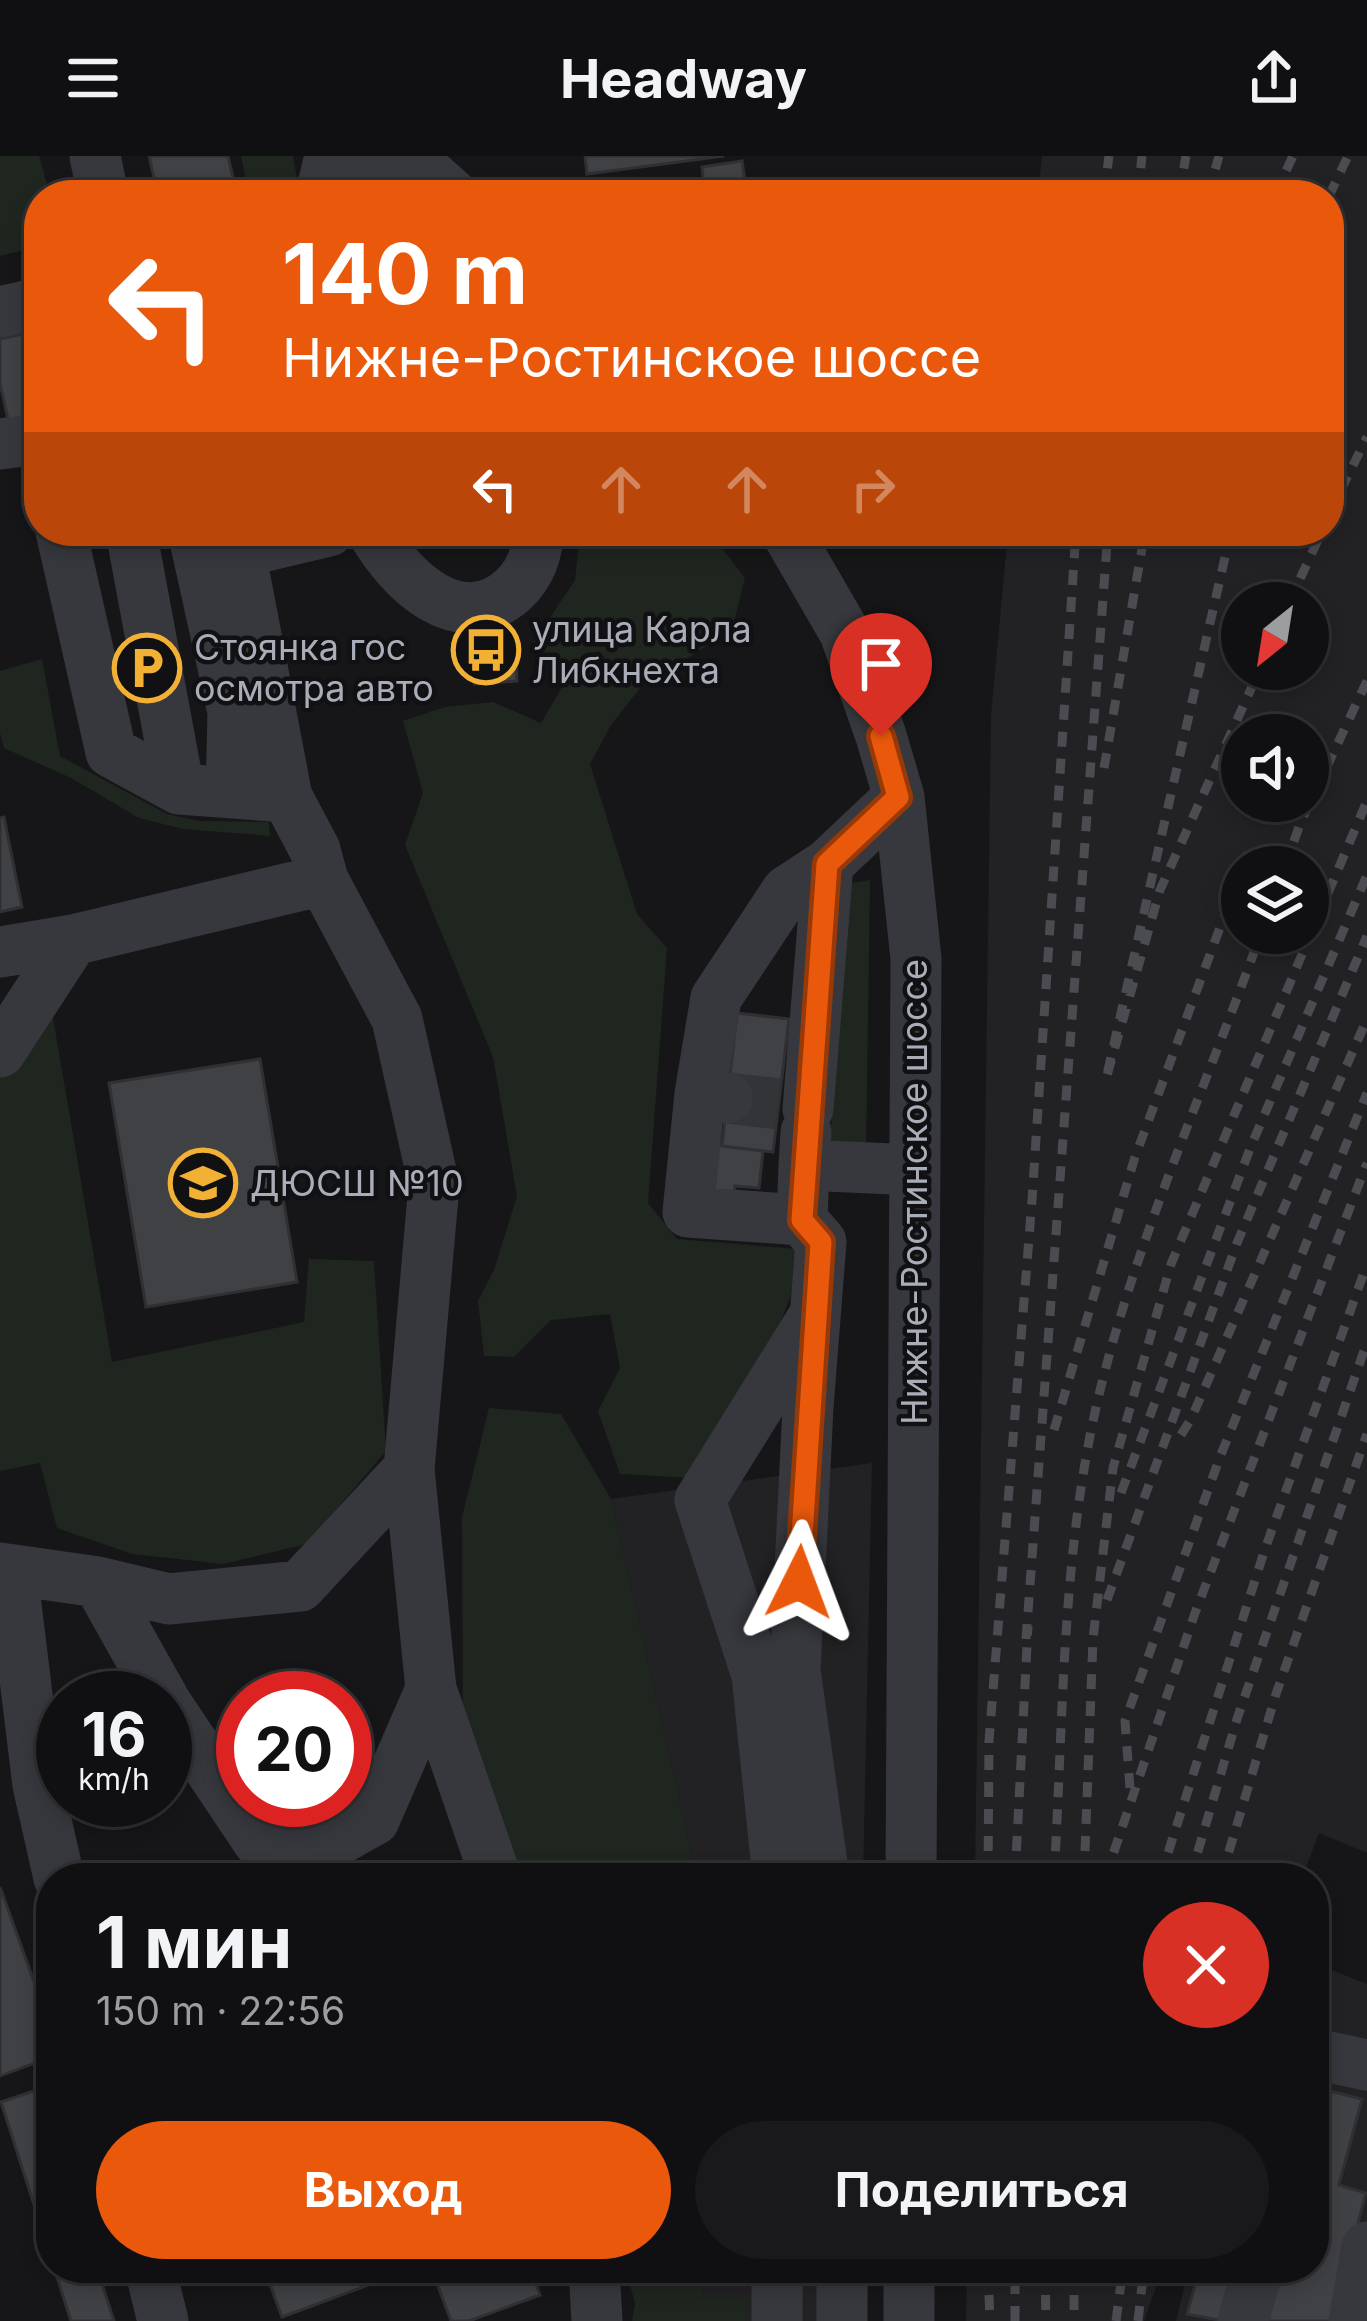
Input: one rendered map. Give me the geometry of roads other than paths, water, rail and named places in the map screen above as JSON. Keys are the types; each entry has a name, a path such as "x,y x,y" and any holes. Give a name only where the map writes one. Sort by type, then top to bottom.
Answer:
{"street":[{"path":"349,156 370,180"},
{"path":"409,156 436,180"},
{"path":"64,546 111,752 179,789 287,796"},
{"path":"134,546 179,789"},
{"path":"196,546 232,712 231,794"},
{"path":"239,546 287,796 315,850 323,880 397,1019 434,1185 409,1469 431,1689 491,1863"},
{"path":"380,546 411,584 438,601 465,609 492,605 520,583 538,546"},
{"name":"Нижне-Ростинское шоссе","path":"795,546 845,634 898,797 916,959 911,1863"},
{"path":"802,1220 688,1212 714,1095 716,998 787,891 827,864 898,797"},
{"path":"822,1863 795,1670 821,1242 802,1220 804,1165 794,1106 827,864"},
{"path":"0,952 73,940 323,880"},
{"path":"0,1052 73,940"},
{"path":"804,1165 915,1170"},
{"path":"776,1863 757,1675 700,1500 815,1314"},
{"path":"55,1863 38,1785 6,1570 98,1582 169,1598 300,1586 409,1469"},
{"path":"98,1582 148,1671"},
{"path":"297,1863 374,1820 431,1689"},
{"path":"192,1742 258,1841 374,1820"},
{"path":"1329,2057 1367,2065"},
{"path":"1354,2321 1367,2248"},
{"path":"154,2283 163,2321"},
{"path":"777,2283 777,2321"},
{"path":"842,2283 842,2321"},
{"path":"909,2283 909,2321"},
{"path":"1244,2321 1254,2283"}],"tunnel":[{"path":"727,1098 779,1104"}],"railway":[{"path":"1106,180 1109,156"},
{"path":"1140,180 1142,156"},
{"path":"1182,180 1186,156"},
{"path":"1212,180 1219,156"},
{"path":"1282,180 1293,156"},
{"path":"1337,180 1348,156"},
{"path":"1344,484 1367,437"},
{"path":"988,1863 989,1741 1032,1200 1075,546"},
{"path":"1026,1639 1107,546"},
{"path":"1104,768 1142,546"},
{"path":"1228,546 1106,1079 1160,890 1250,690"},
{"path":"1299,582 1315,546"},
{"path":"1292,846 1367,681"},
{"path":"1085,1863 1093,1639 1113,1468 1171,1264 1367,801"},
{"path":"1121,1493 1251,1146 1367,875"},
{"path":"1054,1430 1135,1157 1221,925"},
{"path":"1107,1600 1237,1243 1367,936"},
{"path":"1055,1863 1072,1559 1091,1433 1139,1260 1253,954"},
{"path":"1181,1435 1367,1019"},
{"path":"1130,1788 1125,1721 1220,1457 1367,1093"},
{"path":"1110,1863 1195,1613 1367,1163"},
{"path":"1165,1863 1264,1552 1367,1264"},
{"path":"1194,1863 1237,1719 1367,1342"},
{"path":"1225,1863 1276,1694 1367,1434"},
{"path":"1016,1863 1028,1626"},
{"path":"989,2283 990,2321"},
{"path":"1015,2283 1015,2321"},
{"path":"1045,2283 1046,2321"},
{"path":"1074,2283 1074,2321"},
{"path":"1116,2321 1121,2283"},
{"path":"1138,2321 1142,2283"}],"place":[{"name":"улица Карла Либкнехта","path":"486,650"},
{"name":"Стоянка гос осмотра авто","path":"147,668"},
{"name":"ДЮСШ №10","path":"203,1183"}]}
